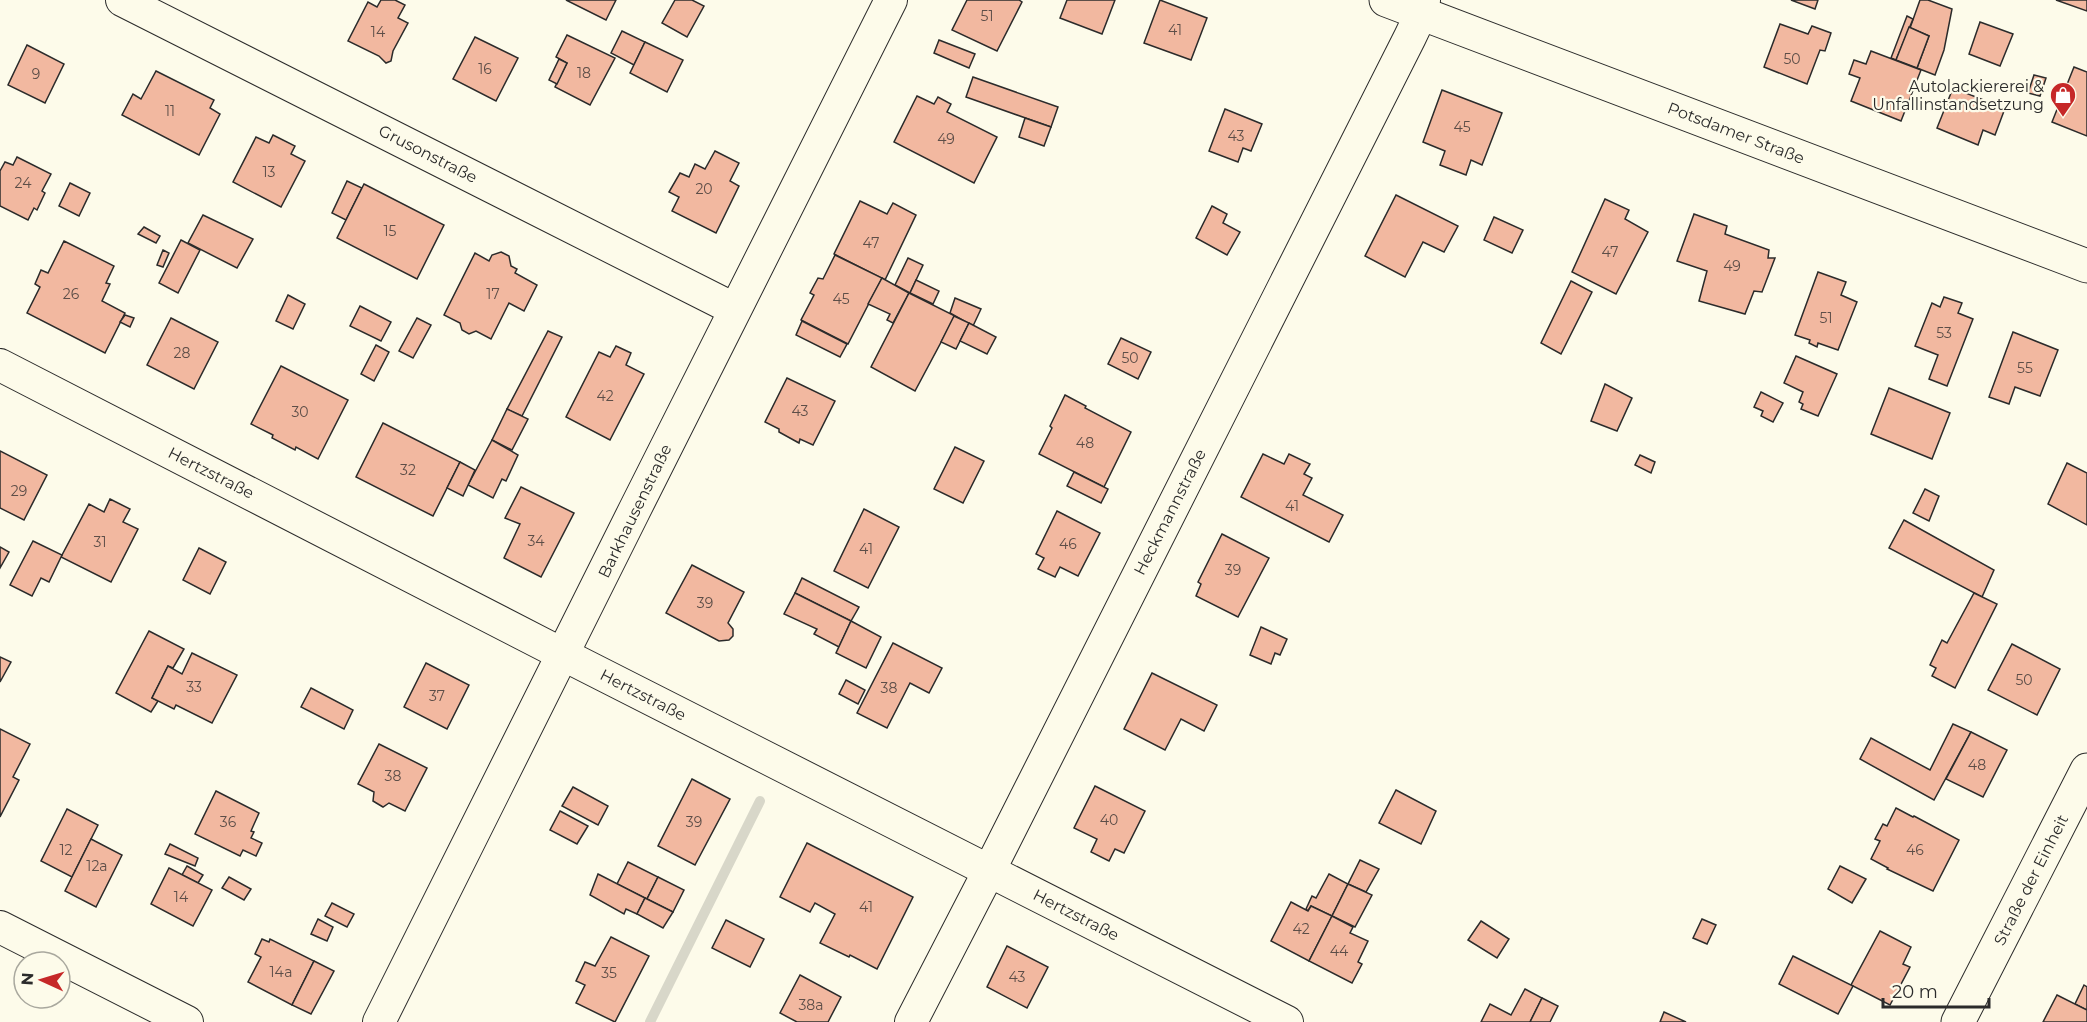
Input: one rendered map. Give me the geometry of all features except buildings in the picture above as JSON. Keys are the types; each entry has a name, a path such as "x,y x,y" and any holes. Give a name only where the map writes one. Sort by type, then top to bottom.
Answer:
{"street":[{"name":"Grusonstraße","path":"122,0 734,309"},
{"name":"Barkhausenstraße","path":"379,1022 564,655 734,309 891,0"},
{"name":"Potsdamer Straße","path":"1386,0 1423,7 2087,266"},
{"name":"Heckmannstraße","path":"911,1022 1423,7"},
{"name":"Hertzstraße","path":"0,365 564,655 1287,1022"},
{"name":"Straße der Einheit","path":"1958,1022 2087,770"},
{"path":"0,927 187,1022"}],"waterway":[{"path":"650,1022 760,801"}],"place":[{"name":"Autolackiererei & Unfallinstandsetzung","path":"2063,118"}]}
